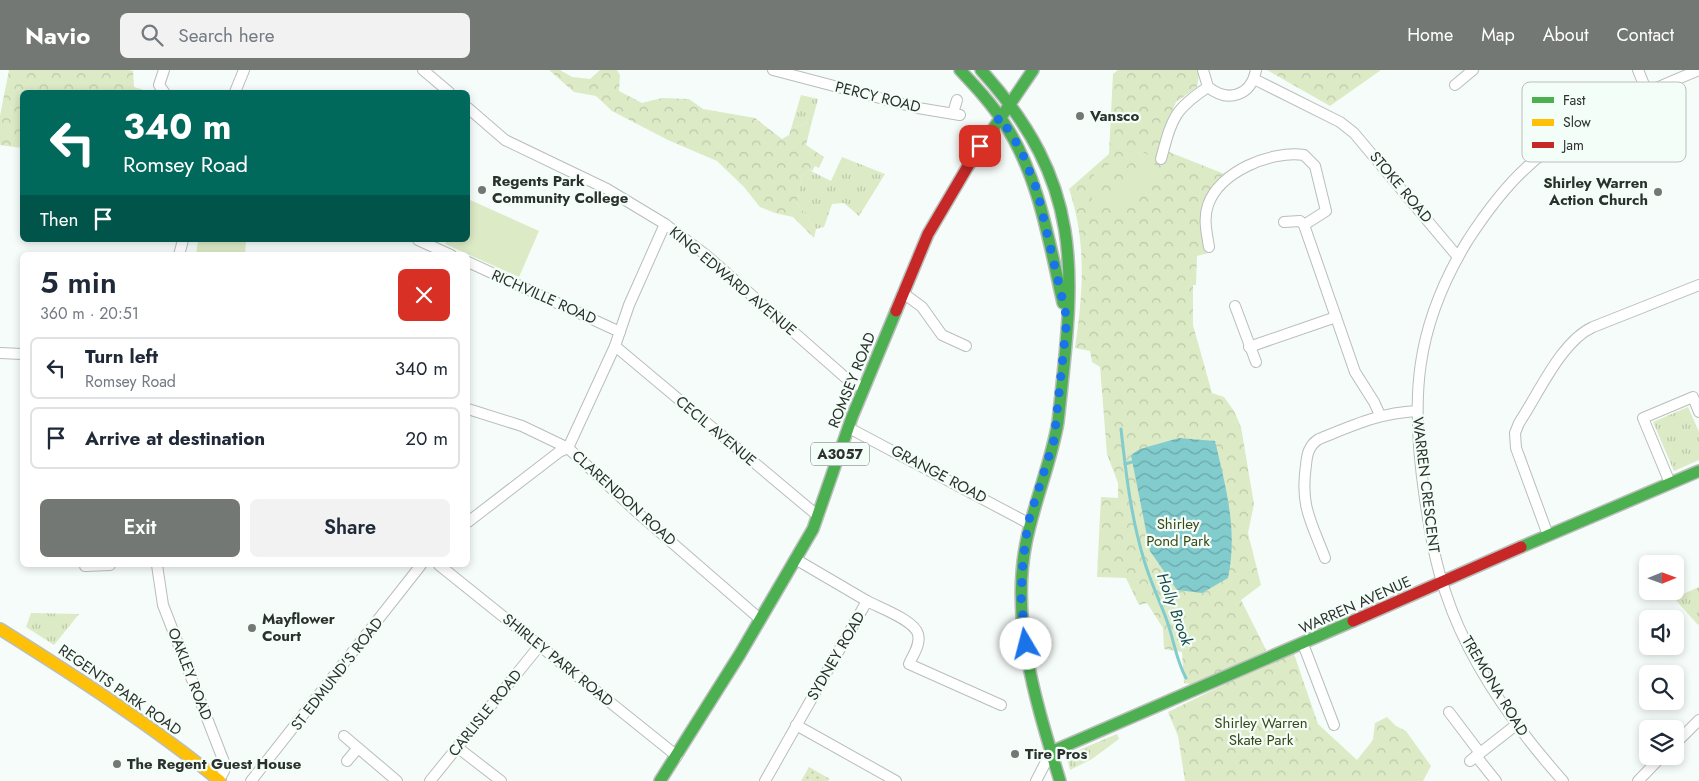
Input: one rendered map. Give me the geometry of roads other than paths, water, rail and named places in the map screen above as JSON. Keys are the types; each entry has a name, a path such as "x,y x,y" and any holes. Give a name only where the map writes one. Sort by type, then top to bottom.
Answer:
{"main road":[{"path":"960,70 1000,117 1021,150 1037,190 1067,319"},
{"path":"982,70 1010,102 1044,157 1062,206 1067,229 1070,274 1054,440 1024,520 1021,580 1024,628 1051,752 1060,781"},
{"name":"ROMSEY ROAD","path":"660,781 797,560 818,516 864,388 928,234 950,193 1033,70"},
{"name":"WARREN AVENUE","path":"1051,752 1699,471"},
{"name":"REGENTS PARK ROAD","path":"0,629 72,674 188,755 220,781"}],"street":[{"path":"163,90 159,85 164,70"},
{"path":"236,90 244,70"},
{"path":"423,70 447,90"},
{"name":"PERCY ROAD","path":"773,70 911,106 957,114 957,100"},
{"path":"1203,70 1208,86 1223,96 1232,96 1246,91 1255,74"},
{"path":"1455,85 1473,70"},
{"path":"1638,70 1643,82"},
{"name":"WARREN CRESCENT","path":"1671,82 1699,70"},
{"name":"STOKE ROAD","path":"1255,74 1340,122 1362,140 1458,257"},
{"path":"1161,159 1176,114 1182,105 1208,86"},
{"name":"KING EDWARD AVENUE","path":"470,110 505,140 607,189 665,224 706,255 847,379 864,388"},
{"path":"1209,247 1206,222 1208,206 1217,187 1241,170 1280,154 1304,155 1315,166 1326,211 1304,225"},
{"name":"WARREN CRESCENT","path":"1442,582 1434,556 1421,472 1417,411 1420,365 1428,324 1443,283 1458,257 1495,201 1534,162"},
{"path":"1284,222 1300,221 1304,225 1355,372 1380,415"},
{"path":"470,520 559,452 568,448 614,346 665,224"},
{"path":"422,242 444,252"},
{"name":"RICHVILLE ROAD","path":"470,263 620,332"},
{"path":"1548,535 1516,448 1515,433 1519,423 1555,366 1581,334 1592,327 1699,285"},
{"path":"903,294 922,307 942,335 966,346"},
{"path":"1235,306 1256,362"},
{"path":"1249,347 1336,317"},
{"name":"CECIL AVENUE","path":"614,346 818,516"},
{"path":"0,353 20,354"},
{"path":"1670,483 1643,418 1693,397 1699,412"},
{"name":"CLARENDON ROAD","path":"470,409 522,426 568,448 639,514 760,619"},
{"path":"1325,558 1305,507 1303,494 1309,449 1319,439 1380,415 1390,412 1417,411"},
{"name":"GRANGE ROAD","path":"849,428 1024,520"},
{"name":"SYDNEY ROAD","path":"765,781 867,601 797,560"},
{"name":"OAKLEY ROAD","path":"157,567 163,605 224,762 224,771 220,781"},
{"name":"ST EDMUND'S ROAD","path":"251,781 419,567"},
{"name":"SHIRLEY PARK ROAD","path":"442,567 677,756"},
{"name":"TREMONA ROAD","path":"1442,582 1463,635 1516,725 1563,781"},
{"path":"867,601 912,624 919,635 917,648 909,664 1001,705"},
{"path":"1303,644 1334,725"},
{"name":"CARLISLE ROAD","path":"430,781 540,645"},
{"path":"1448,712 1475,757 1496,781"},
{"path":"1684,735 1699,720"},
{"path":"796,725 896,781"},
{"path":"1475,757 1516,725"},
{"path":"344,736 397,781"},
{"path":"457,747 501,781"},
{"path":"347,761 358,748"},
{"path":"1036,781 1051,752"},
{"path":"1638,781 1653,765"}],"water":[{"path":"1179,438 1215,441 1229,509 1232,543 1228,578 1202,593 1177,590 1150,551 1131,455 1140,449"}],"waterway":[{"name":"Holly Brook","path":"1121,429 1139,544 1186,678"},
{"path":"1125,464 1132,462"}],"place":[{"name":"Vansco","path":"1080,116"},
{"name":"Regents Park Community College","path":"482,190"},
{"name":"Shirley Warren Action Church","path":"1658,192"},
{"name":"Mayflower Court","path":"252,628"},
{"name":"Tire Pros","path":"1015,754"},
{"name":"The Regent Guest House","path":"117,764"}],"park label":[{"name":"Shirley Pond Park","path":"1178,532"},
{"name":"Shirley Warren Skate Park","path":"1261,732"}]}
